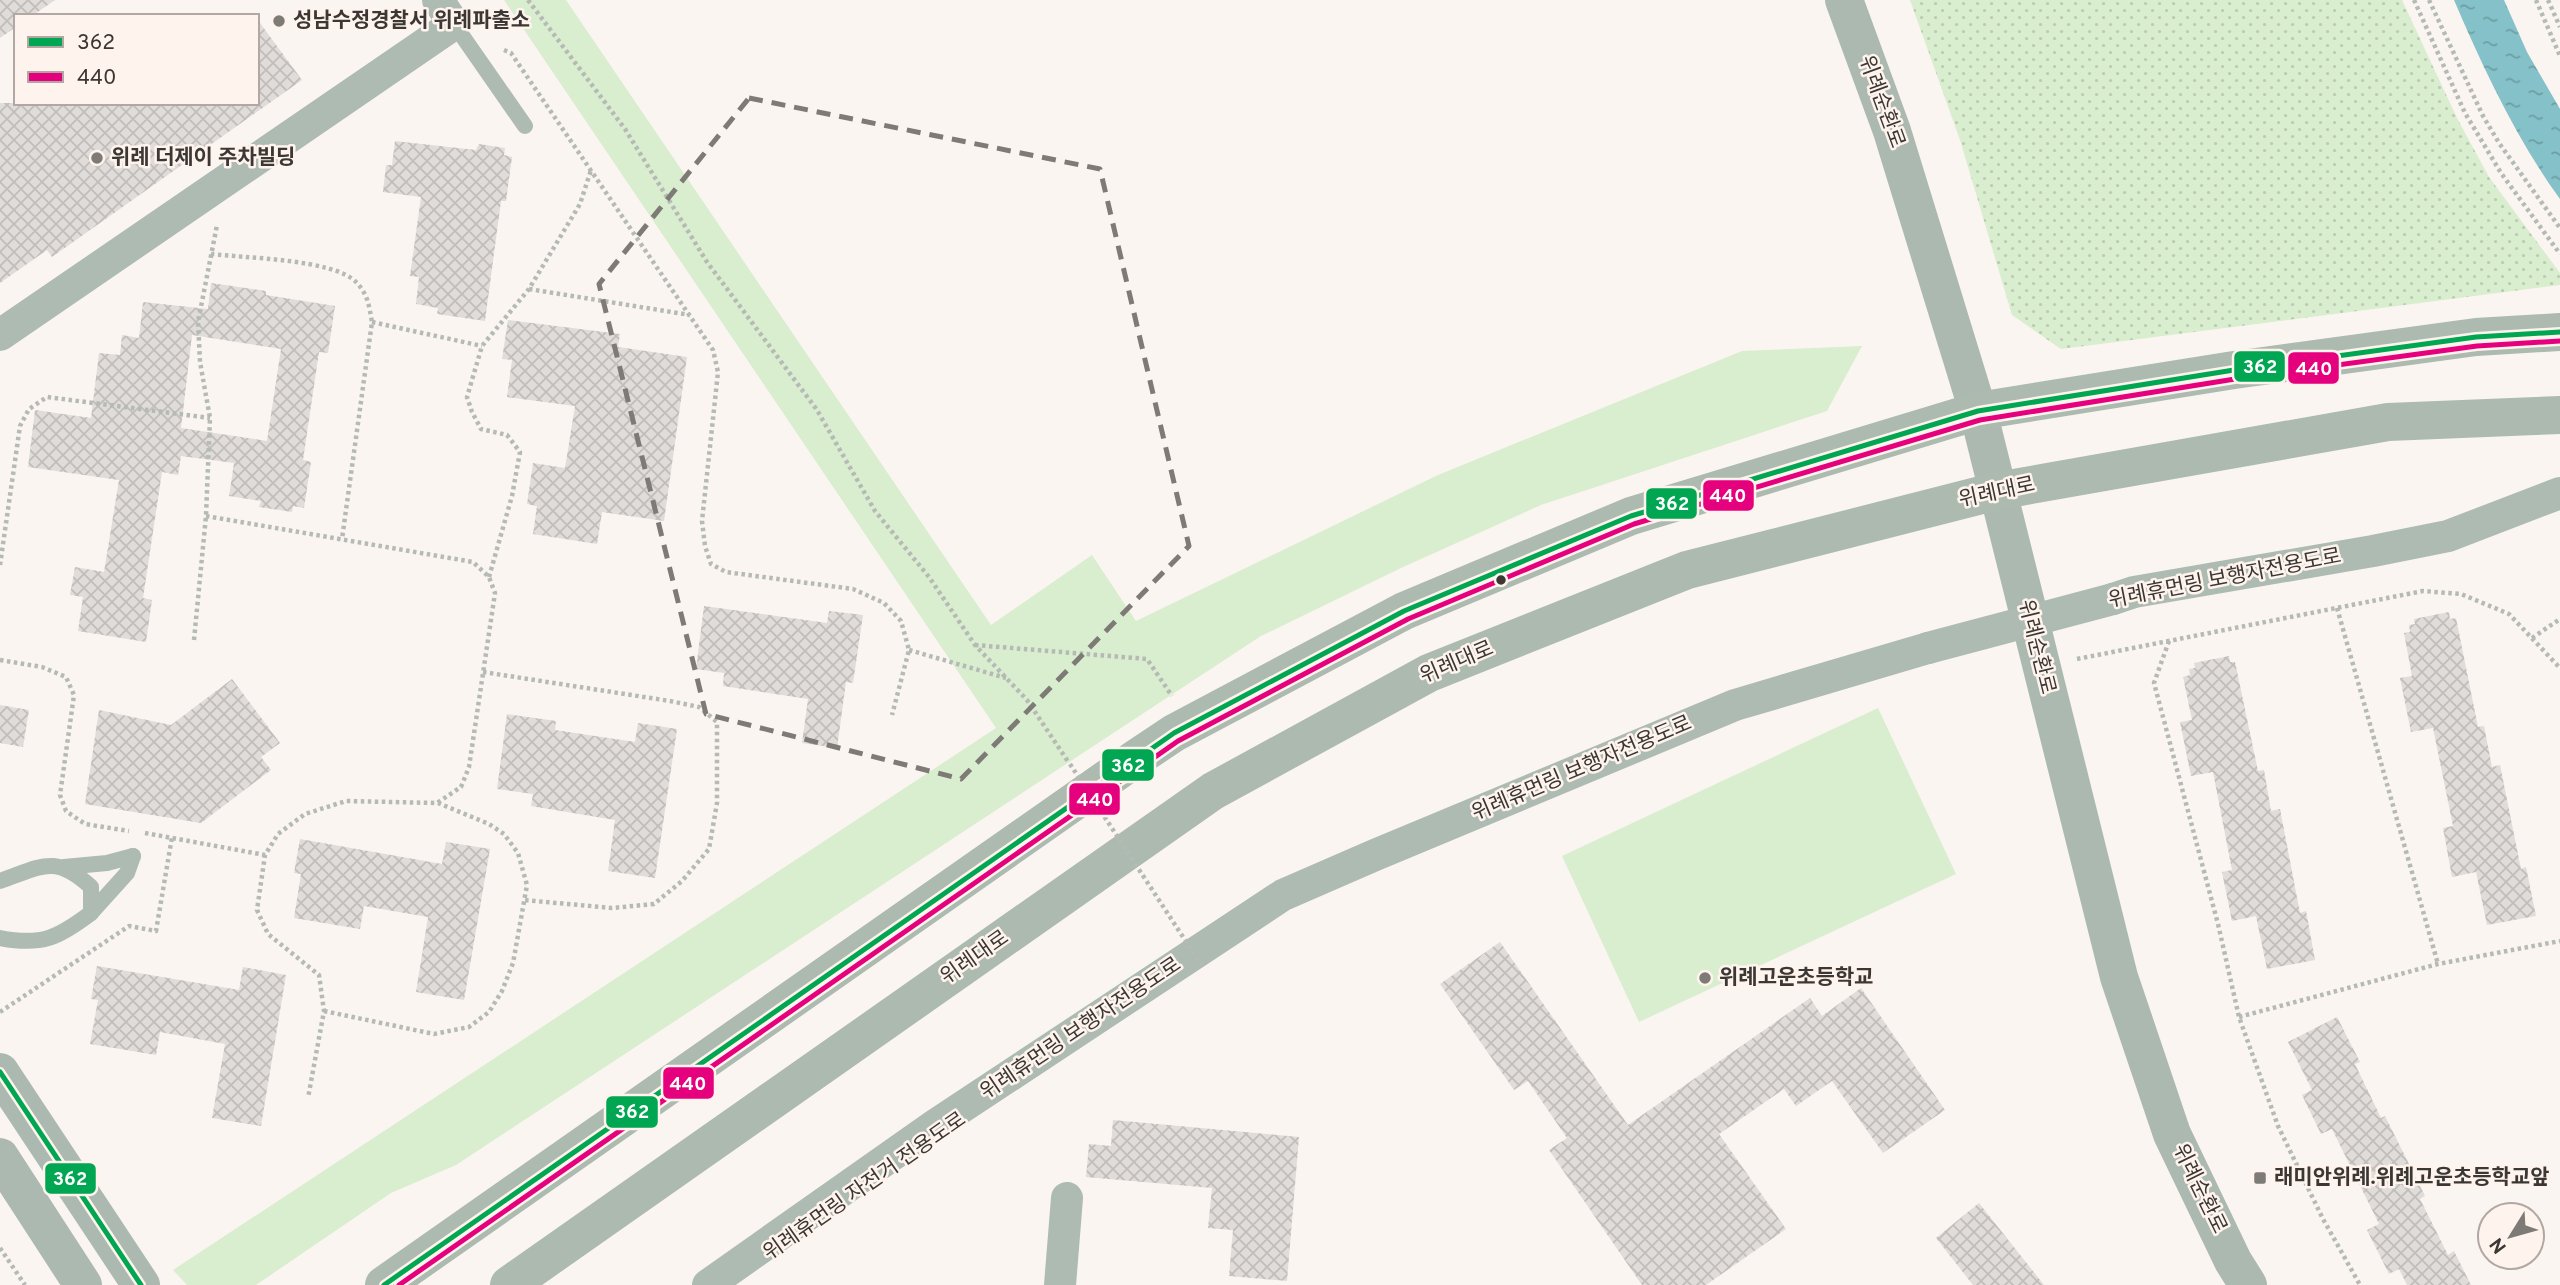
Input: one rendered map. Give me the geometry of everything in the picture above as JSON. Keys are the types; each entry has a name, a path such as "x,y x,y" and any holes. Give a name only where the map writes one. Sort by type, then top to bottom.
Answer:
{"main road":[{"path":"384,1285 1174,733 1404,611 1631,516 1978,411 2234,370 2476,337 2548,333"},
{"name":"위례대로","path":"509,1285 1213,791 1429,673 1687,570 1997,491 2388,422 2560,415"}],"street":[{"name":"위례순환로","path":"1844,0 1892,131 1978,411 2119,977 2168,1121 2233,1261 2248,1285"},
{"path":"0,335 225,184 446,12"},
{"name":"위례휴먼링 보행자전용도로","path":"708,1285 936,1125 1200,963 1283,895 1388,849 1735,705 1928,648 2134,592 2448,536 2560,493"},
{"path":"0,1072 141,1285"},
{"path":"0,1157 83,1285"},
{"path":"1060,1285 1067,1198"}],"lane":[{"path":"446,12 525,126"},
{"path":"0,938 27,943 64,933 91,913 127,873 133,856 107,863 64,867"},
{"path":"0,881 55,864 64,867 74,871 91,887 91,913"}],"path":[{"path":"528,0 625,129 707,262 817,410 875,511 929,577 975,645 1027,700 1200,963"},
{"path":"2414,0 2465,113 2501,173 2560,254"},
{"path":"2428,0 2483,116 2499,143 2560,228"},
{"path":"2536,0 2560,55"},
{"path":"2548,0 2560,27"},
{"path":"446,12 511,53 713,350 718,372 702,521 705,546 711,564 726,572 853,589 884,603 901,621 909,650 892,715"},
{"path":"489,577 512,496 520,452 507,435 481,429 467,397 482,346 529,289 580,204 591,170"},
{"path":"194,640 206,516 210,418 200,362 198,322 225,184"},
{"path":"211,254 323,266 354,280 369,299 372,322 342,539"},
{"path":"529,289 691,316"},
{"path":"372,322 482,346"},
{"path":"0,565 20,426 29,409 47,397 210,418"},
{"path":"206,516 473,562 489,577 495,593 469,766 461,787 438,803"},
{"path":"2041,666 2423,591 2461,594 2509,614 2560,668"},
{"path":"2337,608 2438,964"},
{"path":"2532,638 2560,619"},
{"path":"2169,641 2154,683 2218,924 2239,1017 2278,1126 2323,1219 2360,1285"},
{"path":"975,645 1147,659 1173,697"},
{"path":"909,650 1007,679"},
{"path":"0,660 42,667 66,677 74,695 60,795 66,811 85,824 172,836 265,855"},
{"path":"483,672 670,701 699,708 717,722 717,803 709,849 682,881 654,904 612,908 524,901"},
{"path":"309,1098 324,1011 319,975 268,934 257,910 265,855 278,834 305,814 346,801 438,803 489,824 504,834 518,853 527,885 513,963 502,991 489,1012 469,1027 434,1034 324,1011"},
{"path":"0,1012 129,926 156,931 172,836"},
{"path":"2239,1017 2438,964 2560,940"},
{"path":"0,1248 26,1285"}],"highlighted area":[{"path":"749,98 1100,169 1189,546 961,779 706,714 599,284"}],"green space":[{"path":"504,0 566,0 991,625 1092,555 1136,621 1438,475 1742,351 1862,346 1827,411 1541,505 1401,568 1261,636 456,1165 391,1193 256,1285 187,1285 173,1270 996,728"},
{"path":"1910,0 2402,0 2457,118 2489,177 2560,273 2560,285 2061,349 2012,315 1960,140"},
{"path":"1878,708 1956,874 1639,1022 1562,856"}],"water":[{"path":"2454,0 2504,0 2527,52 2560,109 2560,199 2529,153 2502,103"}],"building":[{"path":"0,0 55,0 35,14 14,14 14,28 0,38"},
{"name":"위례 더제이 주차빌딩","path":"259,22 302,80 52,257 47,250 0,283 0,103 259,105"},
{"path":"395,141 476,150 479,144 505,148 504,155 512,157 506,201 501,201 485,321 437,314 438,308 416,304 419,277 410,276 421,197 383,192 386,165 392,165"},
{"path":"211,283 266,291 266,295 335,306 328,353 319,352 303,460 311,462 304,508 293,506 292,512 259,507 261,501 229,496 234,463 181,456 178,475 162,472 143,598 152,600 146,642 78,631 83,597 70,595 75,567 104,572 119,480 28,467 35,410 91,418 99,353 120,355 122,335 139,338 143,302 208,309","holes":["192,335 281,349 267,441 181,428"]},
{"path":"508,320 620,334 618,347 687,357 664,521 602,512 597,544 533,534 537,506 527,504 533,463 565,468 575,406 507,397 512,360 502,359"},
{"path":"704,606 827,623 829,611 863,615 853,683 846,682 837,748 802,743 808,699 723,686 724,673 696,669"},
{"path":"2449,612 2450,619 2456,618 2478,727 2484,726 2492,767 2500,765 2521,869 2526,867 2536,916 2487,925 2476,872 2452,877 2443,828 2453,826 2433,728 2411,732 2400,678 2412,676 2404,633 2410,632 2409,625 2415,624 2414,619"},
{"path":"2229,656 2230,662 2235,662 2258,771 2264,770 2271,811 2280,809 2300,913 2306,911 2315,960 2267,969 2256,916 2232,921 2222,872 2232,870 2213,772 2191,776 2180,722 2192,720 2183,677 2190,675 2189,669 2195,668 2194,663"},
{"path":"232,679 280,743 261,757 271,770 201,823 85,804 99,710 171,725"},
{"path":"0,705 29,710 23,747 0,743"},
{"path":"507,714 556,721 555,730 635,742 638,723 677,729 655,878 608,871 615,820 531,806 533,794 497,789"},
{"path":"300,839 442,864 446,842 490,849 464,1000 416,992 428,917 364,906 360,929 294,918 301,874 294,873"},
{"path":"1500,942 1628,1125 1810,998 1822,1016 1861,988 1945,1110 1883,1153 1832,1081 1796,1106 1784,1089 1719,1134 1786,1229 1706,1285 1642,1285 1549,1150 1567,1138 1528,1081 1514,1090 1440,984"},
{"path":"97,966 239,990 243,967 286,975 261,1126 212,1118 225,1044 160,1032 156,1055 90,1044 98,1000 91,999"},
{"path":"2337,1017 2360,1062 2355,1064 2381,1118 2385,1116 2425,1196 2420,1199 2448,1255 2454,1251 2471,1285 2407,1285 2399,1269 2389,1274 2367,1230 2379,1224 2332,1129 2321,1134 2302,1095 2312,1090 2288,1042"},
{"path":"1113,1120 1299,1137 1287,1281 1229,1276 1233,1230 1208,1228 1212,1188 1086,1177 1089,1144 1111,1146"},
{"path":"1979,1203 2044,1285 1973,1285 1936,1238"}],"transit line":[{"name":"362","path":"384,1285 1174,733 1404,611 1631,516 1978,411 2234,370 2476,337 2560,332"},
{"name":"440","path":"399,1285 1178,741 1408,619 1634,524 1980,420 2235,379 2477,346 2560,341"},
{"name":"362","path":"0,1072 141,1285"}],"place":[{"name":"성남수정경찰서 위례파출소","path":"279,21"},
{"name":"위례 더제이 주차빌딩","path":"97,158"},
{"name":"위례고운초등학교","path":"1705,978"},
{"name":"래미안위례.위례고운초등학교앞","path":"2260,1178"}]}
